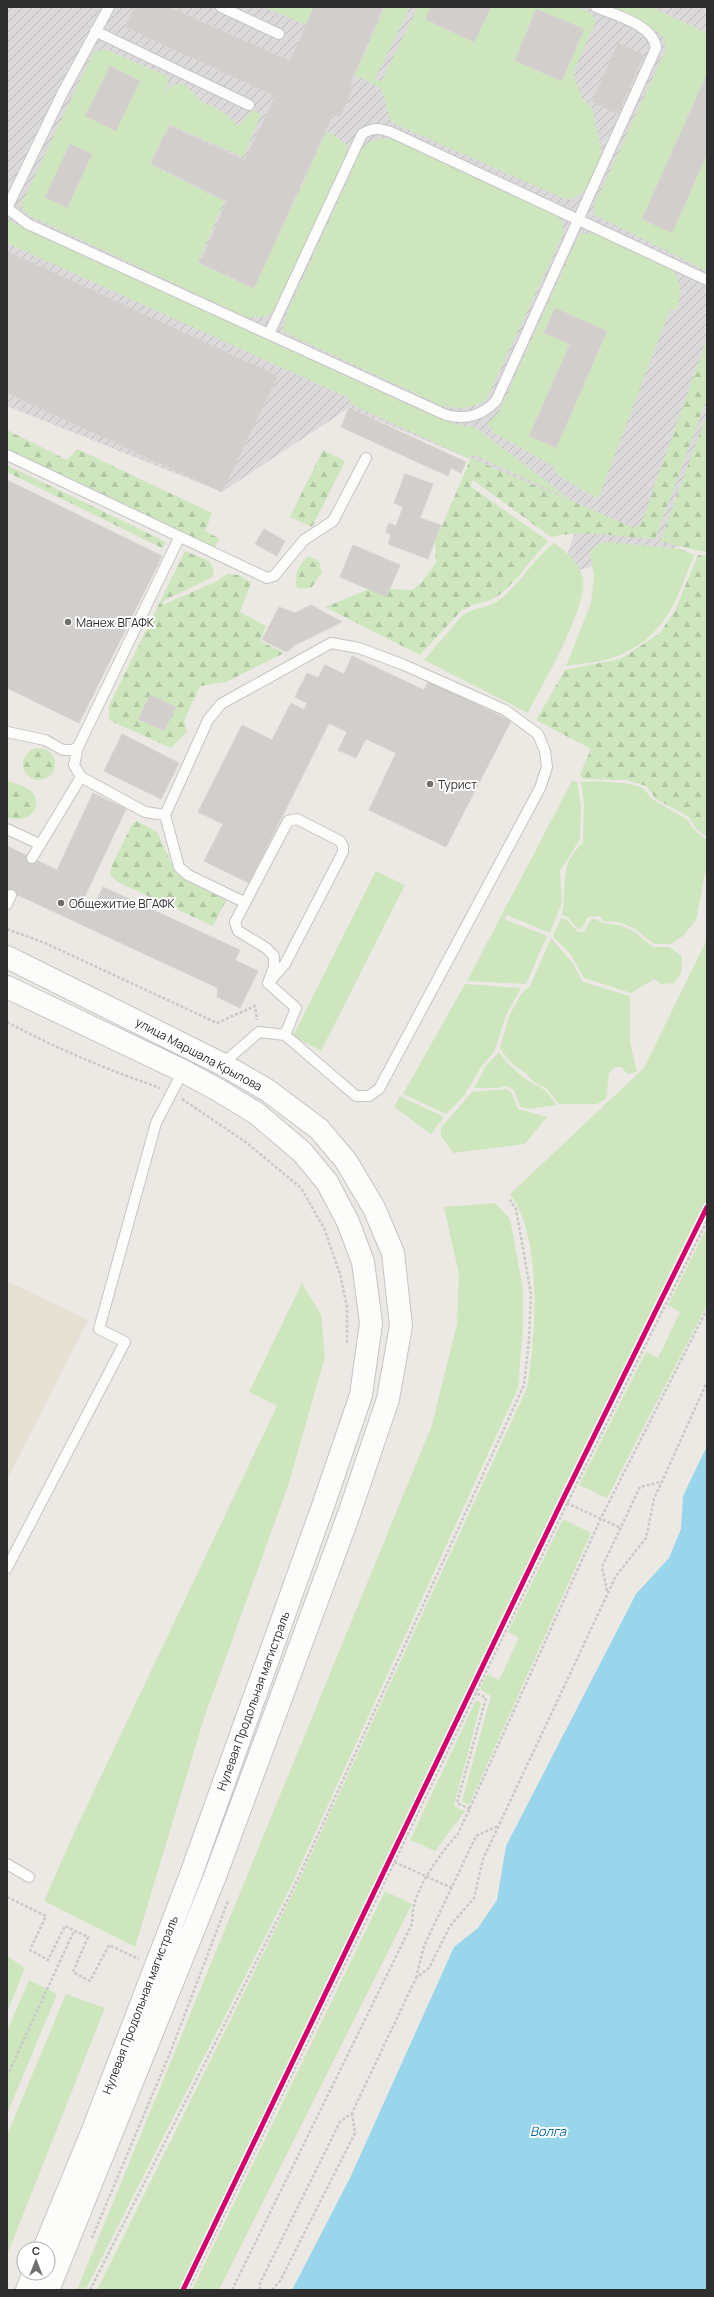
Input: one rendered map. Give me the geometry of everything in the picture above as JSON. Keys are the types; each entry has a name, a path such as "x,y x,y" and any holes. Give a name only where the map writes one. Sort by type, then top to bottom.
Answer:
{"main road":[{"name":"улица Маршала Крылова","path":"7,957 222,1064 267,1090 318,1129 346,1161 374,1208"},
{"name":"улица Маршала Крылова","path":"7,987 183,1071 256,1113 302,1152"},
{"name":"Нулевая Продольная магистраль","path":"47,2241 190,1877 321,1514 361,1395 371,1323 363,1262 348,1222 327,1182 302,1152"},
{"name":"Нулевая Продольная магистраль","path":"48,2290 214,1878 349,1514 388,1399 401,1326 393,1253 374,1208"}],"lane":[{"path":"109,7 62,94 7,208 28,224 446,415 455,417 475,416 487,410 496,401 580,220 656,48 655,40 650,34 636,25 596,7"},
{"path":"221,7 279,34"},
{"path":"95,31 249,105"},
{"path":"269,334 362,134 374,128 384,129 395,134 707,280"},
{"path":"7,455 261,577 267,578 274,576 304,540 333,520 366,458"},
{"path":"165,815 145,812 81,777 74,765 78,747 179,538"},
{"path":"222,1064 259,1032 285,1035 356,1096 369,1096 379,1089 540,788 547,766 545,751 538,734 498,706 359,648 331,643 221,704 208,720 165,815 180,867 188,875 244,902"},
{"path":"7,732 45,740 63,750 72,750 78,747"},
{"path":"32,858 39,844 81,777"},
{"path":"297,819 340,841 343,846 343,852 285,964 268,983 274,967 274,956 266,948 238,931 235,922 244,902 288,821 297,819"},
{"path":"7,829 39,844"},
{"path":"268,983 296,1008 285,1035"},
{"path":"7,1568 125,1342 99,1329 156,1123 171,1091 183,1071"},
{"path":"7,1864 29,1876"}],"path":[{"path":"7,929 45,943 217,1023 255,1006 259,1032"},
{"path":"7,1022 29,1034 130,1077 171,1091 247,1143 301,1188 324,1228 340,1274 347,1307 347,1351"},
{"path":"90,2290 294,1887 524,1385 529,1340 531,1294 516,1209 510,1200"},
{"path":"474,1692 562,1501 704,1214"},
{"path":"188,2290 474,1692 707,1221"},
{"path":"232,2290 412,1924 414,1905 427,1876 441,1852 458,1834 601,1518 707,1310"},
{"path":"416,1978 429,1968 450,1926 474,1898 482,1859 616,1576 646,1538 654,1499 707,1382"},
{"path":"608,1592 602,1567 640,1487 662,1482"},
{"path":"562,1501 621,1528"},
{"path":"470,1809 457,1803 486,1698 474,1692"},
{"path":"260,2290 260,2283 340,2122 352,2113 416,1978 424,1946 476,1836 498,1826"},
{"path":"393,1861 452,1888"},
{"path":"183,2290 393,1861"},
{"path":"7,1897 46,1916 30,1950 48,1960 65,1926 88,1937 73,1972 90,1981 108,1945 143,1961"},
{"path":"7,2076 74,1931"},
{"path":"272,2290 280,2281 355,2133 352,2113"}],"shaded area":[{"path":"7,7 707,7 707,540 561,574 583,507 349,408 222,492 7,406"},
{"path":"7,1281 88,1320 7,1480"}],"green space":[{"path":"264,7 314,7 306,25"},
{"path":"385,7 410,7 375,79 381,82 418,7 578,7 591,13 595,22 574,71 575,81 583,100 592,108 601,149 600,160 585,191 572,199 565,199 391,122 381,88 355,75"},
{"path":"611,7 651,7 707,33 707,265 705,270 595,215 594,206 666,49 663,37 658,32"},
{"path":"105,49 169,77 165,92 172,86 178,84 187,86 198,99 217,109 239,126 252,110 261,114 243,157 169,124 150,164 224,201 198,263 254,289 327,131 347,145 346,154 274,312 263,317 246,317 28,215 23,210 22,203 93,53"},
{"path":"385,138 396,140 548,209 558,216 563,224 564,232 486,400 470,407 454,408 442,406 284,332 283,326 287,313 361,151 368,142"},
{"path":"7,220 424,412 451,423 476,428 571,500 475,455 468,458 353,405 347,397 7,243"},
{"path":"594,232 671,269 680,284 680,293 676,311 670,309 598,499 558,475 553,466 493,432 488,423 499,412 579,235"},
{"path":"707,339 707,398 655,539 603,534 577,534 551,537 473,480 470,486 548,541 505,590 495,598 462,610 420,655 325,607 372,588 412,590 421,583 436,563 435,542 471,458 634,528 641,524"},
{"path":"707,413 707,552 660,542"},
{"path":"7,430 67,460 77,449 212,513 205,531 220,539 213,549 7,450"},
{"path":"323,450 345,461 312,527 290,517"},
{"path":"7,465 166,542 162,548 7,472"},
{"path":"607,542 682,549 694,555 682,587 668,615 647,638 634,648 617,656 598,661 566,666 591,603 594,576 590,551 598,544"},
{"path":"554,543 573,559 580,569 583,581 582,595 562,648 528,713 424,660 461,617 470,611 493,604 506,595 546,549"},
{"path":"185,551 209,561 214,570 211,578 163,601 163,605 217,581 227,574 239,575 251,583 240,612 266,626 260,641 284,653 226,682 200,686 184,721 187,732 171,748 109,720 109,706"},
{"path":"698,555 707,555 707,837 696,829 689,817 656,799 646,786 626,780 583,779 580,774 591,749 536,720 565,670 620,659 659,634 675,611"},
{"path":"308,556 319,561 322,573 311,588 297,588 296,574"},
{"path":"39,748 50,753 55,764 50,775 39,780 28,775 23,764 28,753"},
{"path":"7,780 26,788 34,795 36,807 30,815 25,818 13,819 7,817"},
{"path":"572,781 577,782 581,807 580,839 560,871 562,902 550,933 507,915 504,919 547,936 526,984 467,981"},
{"path":"596,781 631,784 643,788 652,799 688,820 693,829 707,840 707,864 696,920 684,935 671,944 654,944 634,928 618,922 603,921 600,916 588,917 582,928 578,929 568,917 562,915 567,868 575,851 583,843 584,805 581,782"},
{"path":"137,821 157,832 176,873 226,900 213,926 118,882 110,875 112,865 133,823"},
{"path":"376,871 405,885 321,1051 293,1036"},
{"path":"561,918 567,920 578,932 584,932 591,919 596,919 602,923 619,925 632,930 653,947 669,947 682,956 681,973 674,983 661,984 654,979 631,993 584,978 571,955 553,936"},
{"path":"551,938 572,962 583,982 630,996 630,1042 637,1072 628,1074 621,1067 615,1067 609,1073 606,1099 597,1104 559,1104 545,1087 535,1083 512,1063 500,1048 509,1016 521,994 530,986"},
{"path":"707,939 707,1200 179,2290 97,2290 296,1887 527,1388 533,1342 534,1288 532,1261 528,1235 521,1213 510,1194 644,1068"},
{"path":"465,984 521,988 506,1015 494,1052 481,1067 464,1096 446,1114 403,1094"},
{"path":"499,1052 513,1069 530,1082 545,1090 557,1105 528,1109 520,1107 514,1090 507,1086 498,1088 474,1088 486,1066"},
{"path":"506,1089 511,1092 518,1109 547,1117 525,1144 453,1153 441,1136 441,1128 472,1092"},
{"path":"400,1096 444,1117 431,1134 394,1107"},
{"path":"495,1203 510,1219 523,1289 523,1327 518,1388 291,1886 87,2287 77,2290 432,1425 457,1324 459,1274 444,1207"},
{"path":"707,1228 707,1305 607,1498 579,1485 646,1352 658,1358 680,1312 668,1305"},
{"path":"302,1283 321,1315 325,1357 289,1483 204,1718 135,1947 44,1901 73,1835 277,1406 249,1392"},
{"path":"563,1519 591,1533 469,1805 462,1801 491,1696 480,1689 487,1674 499,1680 519,1638 508,1632"},
{"path":"476,1700 481,1703 454,1806 465,1811 435,1851 410,1840"},
{"path":"385,1891 412,1904 219,2290 192,2290"},
{"path":"7,1956 25,1968 7,2012"},
{"path":"29,1980 57,1994 7,2114 7,2031"},
{"path":"66,1994 105,2008 7,2255 7,2135"}],"water":[{"name":"Волга","path":"707,1446 707,2290 292,2290 350,2178 454,1947 478,1928 497,1900 506,1846 636,1594 669,1558 681,1529 683,1496"}],"building":[{"path":"134,7 169,7 290,61 314,7 383,7 350,84 354,85 340,117 333,114 254,288 200,263 227,201 151,163 169,126 245,160 275,96 125,27"},
{"path":"431,7 491,7 474,42 425,19"},
{"path":"536,9 584,29 562,81 515,61"},
{"path":"618,43 644,55 618,114 592,102"},
{"path":"110,66 140,81 116,131 85,116"},
{"path":"707,74 707,154 672,233 642,219"},
{"path":"70,144 92,154 67,208 45,197"},
{"path":"7,251 278,376 222,492 7,393"},
{"path":"555,308 607,331 556,448 529,436 570,344 544,333"},
{"path":"349,408 466,462 461,473 451,468 448,476 341,427"},
{"path":"405,474 433,484 420,518 441,525 428,559 388,544 391,534 386,532 389,523 396,526 403,507 394,503"},
{"name":"Манеж ВГАФК","path":"7,480 162,556 79,723 7,688"},
{"path":"264,529 285,541 277,556 255,544"},
{"path":"353,545 400,565 386,597 340,577"},
{"path":"311,605 342,622 295,645 287,652 262,640 279,607 295,613"},
{"name":"Турист","path":"352,656 424,690 429,680 511,721 446,847 369,810 396,753 366,739 356,758 338,750 347,732 329,723 249,883 204,861 223,824 198,812 242,725 272,740 291,703 304,710 307,703 295,697 307,673 318,678 325,665 344,674"},
{"path":"150,695 176,707 164,731 138,719"},
{"path":"122,734 179,763 161,799 104,771"},
{"name":"Общежитие ВГАФК","path":"93,793 126,809 83,900 94,906 103,887 240,950 235,960 258,971 240,1008 217,997 218,988 7,890 7,846 57,870"}],"cycle path":[{"path":"183,2290 562,1501 707,1207"}],"place":[{"name":"Манеж ВГАФК","path":"68,622"},
{"name":"Турист","path":"430,784"},
{"name":"Общежитие ВГАФК","path":"61,903"}]}
